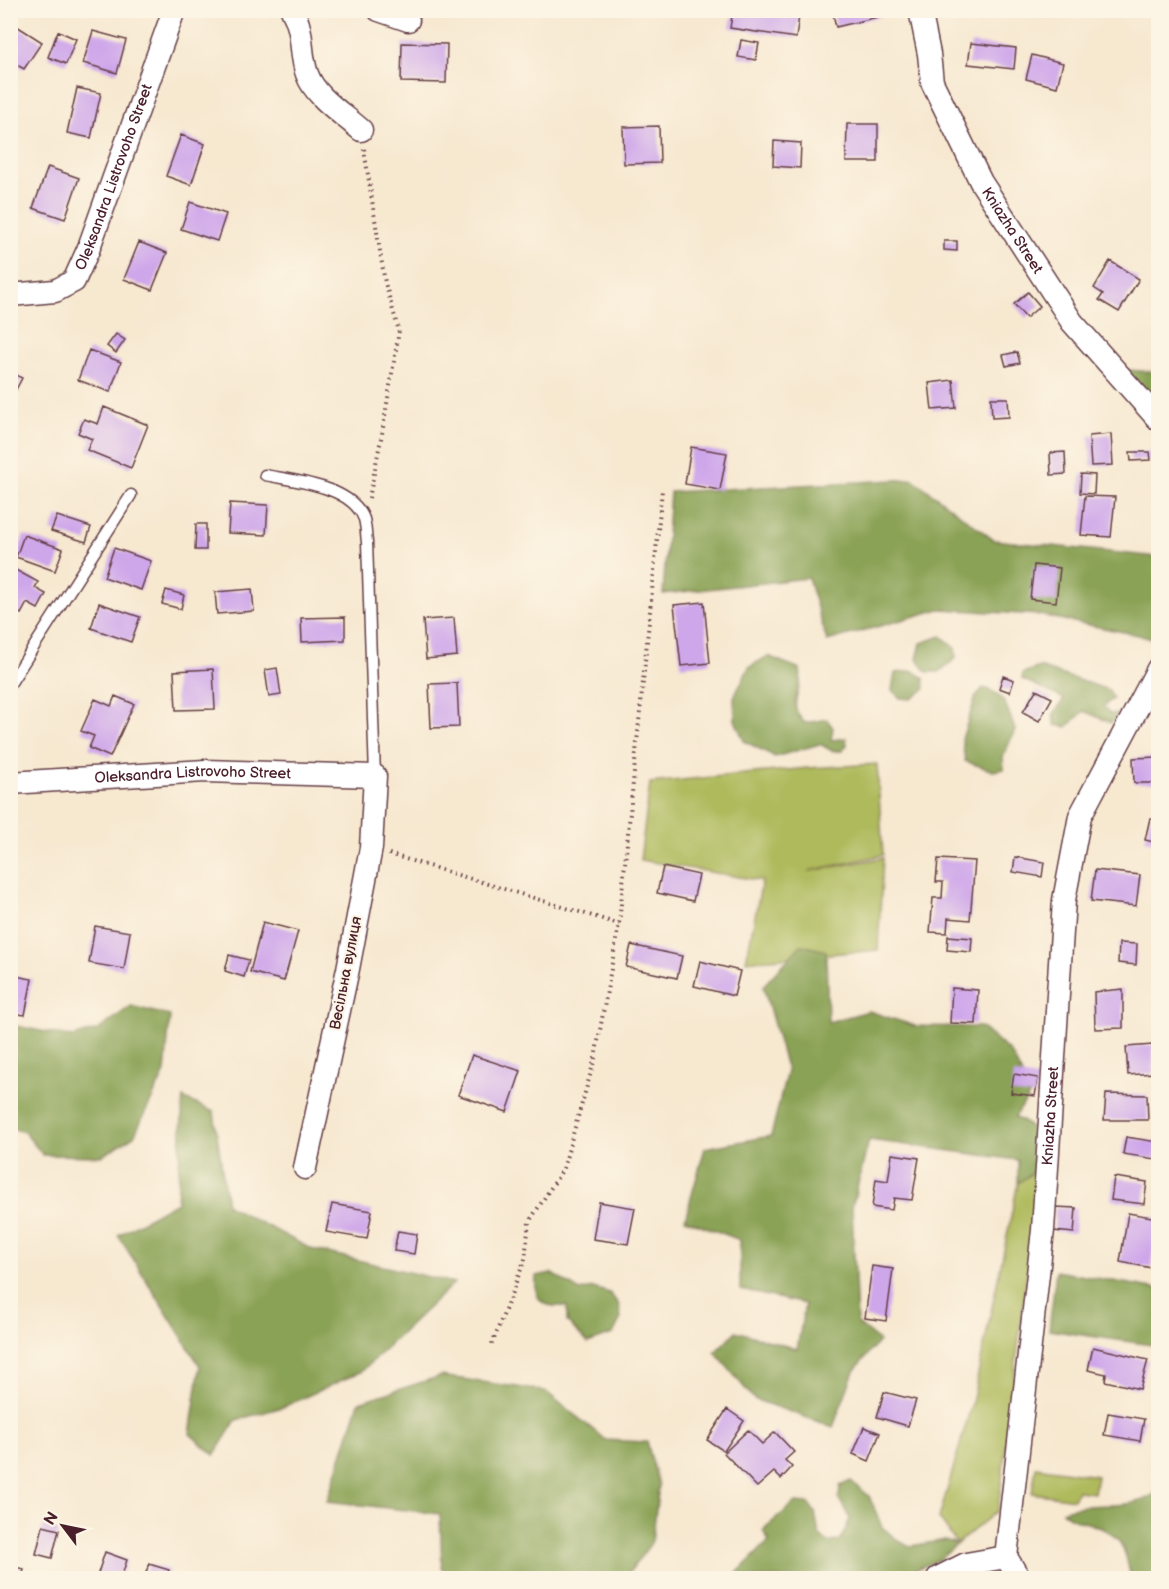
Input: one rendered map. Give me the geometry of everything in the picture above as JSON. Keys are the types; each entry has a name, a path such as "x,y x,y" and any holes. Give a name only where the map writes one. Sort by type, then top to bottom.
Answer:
{"street":[{"name":"Oleksandra Listrovoho Street","path":"10,295 55,291 74,281 88,250 174,10"},
{"path":"292,10 299,23 307,73 318,92 362,130"},
{"path":"380,10 408,20"},
{"name":"Kniazha Street","path":"920,10 932,82 981,182 1072,322 1158,419"},
{"name":"Kniazha Street","path":"1006,1557 1043,1230 1064,900 1080,816 1158,669"},
{"name":"Oleksandra Listrovoho Street","path":"10,783 205,771 375,776"},
{"name":"Весільна вулиця","path":"304,1168 348,969 371,848 375,776"},
{"path":"938,1578 966,1564 1006,1557 1019,1578"}],"lane":[{"path":"265,475 314,485 343,496 356,505 364,520 367,542 375,776"},
{"path":"10,684 130,495"}],"path":[{"path":"362,130 386,283 399,331 382,434 364,520"},
{"path":"492,1344 525,1259 529,1222 563,1169 595,1058 619,924 662,490"},
{"path":"371,848 619,924"}],"green space":[{"path":"1125,370 1158,372 1158,407"},
{"path":"913,479 994,540 1158,557 1158,639 1039,615 940,609 827,641 808,578 663,594 670,492"},
{"path":"941,636 955,647 956,658 939,672 927,672 917,659 921,643"},
{"path":"768,656 800,669 801,677 796,703 799,716 805,723 827,719 833,728 831,740 846,738 847,745 842,751 832,751 820,744 775,757 744,741 735,720 734,697 749,667"},
{"path":"1039,667 1109,690 1113,699 1103,706 1110,714 1117,714 1111,723 1084,711 1067,727 1055,725 1053,715 1064,699 1022,679 1023,673"},
{"path":"913,671 924,678 925,689 912,699 900,698 892,690 895,673"},
{"path":"983,688 1002,698 1015,730 1003,757 1004,769 993,771 965,761 962,739 976,696"},
{"path":"877,764 883,855 809,871 883,858 878,950 746,961 762,881 640,860 650,783"},
{"path":"801,945 826,951 828,1022 869,1011 915,1026 981,1027 1011,1053 1031,1093 1015,1117 1041,1133 1040,1167 1018,1183 1018,1160 869,1140 852,1207 857,1323 879,1341 854,1371 833,1427 754,1399 715,1352 736,1331 797,1349 805,1304 740,1290 740,1240 685,1219 705,1148 771,1136 787,1071 763,986"},
{"path":"131,1006 170,1016 165,1072 134,1136 102,1156 43,1155 24,1132 11,1128 11,1025 72,1037 98,1030"},
{"path":"183,1098 214,1112 227,1205 311,1249 454,1283 362,1371 283,1407 236,1420 214,1455 190,1434 200,1366 118,1235 177,1202"},
{"path":"1040,1167 998,1510 957,1544 939,1518 972,1403 1018,1183"},
{"path":"1056,1271 1158,1289 1158,1346 1049,1330"},
{"path":"551,1273 580,1291 593,1288 610,1293 619,1305 621,1318 613,1334 588,1343 567,1322 567,1306 551,1306 541,1301 536,1292 536,1276"},
{"path":"441,1376 545,1391 606,1440 647,1442 659,1485 652,1542 625,1578 460,1578 442,1569 440,1514 327,1501 359,1402"},
{"path":"1036,1467 1097,1476 1094,1493 1078,1491 1074,1499 1032,1493"},
{"path":"851,1481 869,1496 882,1527 900,1542 911,1546 945,1540 957,1544 940,1559 897,1578 736,1578 735,1575 769,1541 763,1531 766,1527 796,1502 808,1503 815,1512 819,1534 828,1542 840,1541 850,1519 839,1498 840,1486"},
{"path":"1158,1491 1158,1578 1131,1578 1123,1549 1114,1536 1099,1527 1071,1518 1062,1511 1086,1506 1136,1502"}],"building":[{"path":"733,10 763,10 799,16 796,38 730,28"},
{"path":"832,10 880,10 882,16 836,27"},
{"path":"12,23 42,42 24,69 10,61 10,26"},
{"path":"58,31 76,39 66,64 48,57"},
{"path":"93,31 126,40 117,73 83,63"},
{"path":"741,40 759,43 756,60 738,57"},
{"path":"402,43 447,44 446,83 401,82"},
{"path":"971,43 1016,48 1014,69 968,64"},
{"path":"1032,55 1063,63 1057,87 1026,79"},
{"path":"77,88 101,93 91,138 67,133"},
{"path":"847,124 878,124 878,162 846,162"},
{"path":"659,126 660,163 624,164 623,127"},
{"path":"181,135 205,144 191,185 166,176"},
{"path":"774,141 801,143 800,168 773,166"},
{"path":"48,167 79,178 65,219 33,208"},
{"path":"190,202 226,214 217,241 181,229"},
{"path":"944,241 957,241 957,251 944,250"},
{"path":"139,242 167,253 152,290 124,279"},
{"path":"1110,261 1139,279 1119,312 1099,300 1103,294 1094,288"},
{"path":"1028,292 1040,306 1026,318 1014,304"},
{"path":"116,334 125,340 116,353 107,346"},
{"path":"89,350 121,362 110,392 78,380"},
{"path":"1017,352 1020,363 1006,366 1003,355"},
{"path":"10,372 22,378 10,401"},
{"path":"953,380 956,408 932,410 929,383"},
{"path":"991,398 1008,398 1009,417 992,418"},
{"path":"104,407 148,425 131,468 87,450 92,439 78,433 84,419 98,424"},
{"path":"1111,434 1113,465 1091,466 1089,436"},
{"path":"691,447 727,453 720,490 685,484"},
{"path":"1065,452 1066,474 1051,475 1050,453"},
{"path":"1130,452 1150,452 1151,460 1131,461"},
{"path":"1081,474 1095,475 1094,494 1080,493"},
{"path":"1085,496 1115,497 1111,537 1081,535"},
{"path":"230,503 268,505 266,535 228,533"},
{"path":"57,516 91,527 86,542 51,531"},
{"path":"196,524 206,524 206,550 195,550"},
{"path":"24,535 63,549 55,571 16,557"},
{"path":"114,548 151,561 141,590 104,577"},
{"path":"1034,565 1060,568 1056,602 1030,599"},
{"path":"12,568 38,582 35,588 46,594 38,609 27,603 21,614 10,608 10,571"},
{"path":"252,589 254,611 217,614 215,592"},
{"path":"166,590 184,595 181,609 162,604"},
{"path":"704,602 710,663 681,666 674,605"},
{"path":"99,603 140,617 131,642 91,628"},
{"path":"345,617 345,640 302,642 301,618"},
{"path":"454,618 457,656 426,659 423,620"},
{"path":"277,668 281,695 269,697 265,670"},
{"path":"213,669 215,709 176,710 174,671"},
{"path":"1003,676 1014,680 1010,692 999,688"},
{"path":"457,683 459,727 431,728 429,684"},
{"path":"1036,690 1052,698 1039,721 1023,712"},
{"path":"115,696 134,704 110,757 89,748 94,736 81,731 95,699 111,706"},
{"path":"1158,757 1157,783 1134,783 1133,758"},
{"path":"1150,818 1158,820 1158,843 1145,840"},
{"path":"1015,857 1044,862 1042,877 1013,872"},
{"path":"938,859 975,861 970,920 948,918 947,933 930,932 933,898 942,898 943,882 936,882"},
{"path":"663,867 699,875 693,901 657,893"},
{"path":"1095,870 1140,875 1136,906 1091,901"},
{"path":"263,922 298,931 284,981 250,972"},
{"path":"95,926 130,932 124,969 89,963"},
{"path":"948,936 972,938 971,952 947,950"},
{"path":"1119,943 1137,944 1136,965 1118,963"},
{"path":"631,945 682,956 677,978 626,967"},
{"path":"229,955 249,960 244,977 225,971"},
{"path":"700,961 740,971 734,996 694,986"},
{"path":"10,975 32,979 25,1015 10,1013"},
{"path":"952,988 978,990 976,1024 950,1023"},
{"path":"1123,989 1123,1028 1095,1029 1094,992"},
{"path":"1153,1045 1154,1073 1128,1075 1126,1047"},
{"path":"472,1055 521,1071 507,1112 458,1095"},
{"path":"1014,1074 1038,1078 1035,1096 1011,1093"},
{"path":"1106,1094 1147,1095 1148,1120 1104,1120"},
{"path":"1126,1137 1158,1142 1155,1159 1123,1154"},
{"path":"892,1154 919,1158 912,1200 894,1198 892,1210 872,1207 876,1179 888,1181"},
{"path":"1114,1177 1147,1182 1144,1204 1111,1200"},
{"path":"599,1202 635,1208 628,1244 593,1239"},
{"path":"332,1204 372,1211 367,1239 326,1232"},
{"path":"1055,1207 1076,1208 1074,1233 1054,1231"},
{"path":"1128,1213 1158,1218 1152,1268 1120,1262"},
{"path":"398,1231 417,1234 414,1254 394,1251"},
{"path":"872,1266 893,1269 886,1321 865,1318"},
{"path":"1093,1347 1148,1360 1140,1389 1105,1381 1106,1374 1088,1370"},
{"path":"884,1392 916,1400 908,1426 877,1417"},
{"path":"727,1409 744,1421 724,1451 707,1440"},
{"path":"1108,1413 1144,1419 1140,1441 1104,1435"},
{"path":"864,1427 880,1433 869,1461 853,1454"},
{"path":"748,1430 762,1444 775,1432 794,1452 785,1460 792,1467 781,1479 774,1472 757,1487 724,1453"},
{"path":"43,1526 59,1530 52,1558 36,1554"},
{"path":"105,1552 127,1560 121,1578 97,1576"},
{"path":"149,1564 169,1570 166,1578 144,1578"},
{"path":"10,1566 24,1569 22,1578 10,1578"}]}
